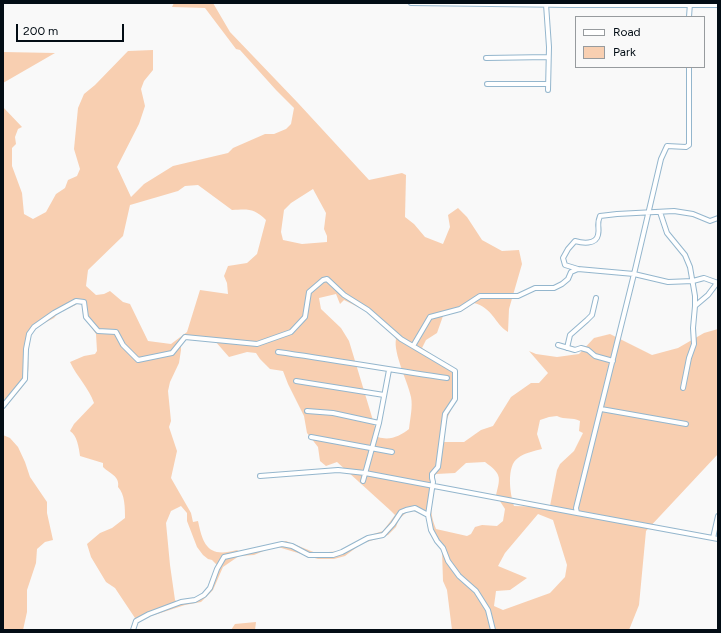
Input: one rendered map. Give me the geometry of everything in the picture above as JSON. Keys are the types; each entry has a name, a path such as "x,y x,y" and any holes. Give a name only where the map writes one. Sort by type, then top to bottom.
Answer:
{"street":[{"path":"411,3 718,5"},
{"path":"546,4 549,47 548,90"},
{"path":"689,16 690,4"},
{"path":"486,58 548,57"},
{"path":"577,513 576,508 661,159 665,148 670,145 682,147 689,145 689,68"},
{"path":"487,84 548,84"},
{"path":"695,306 718,283 704,278 694,281 668,282 634,274 578,269 565,265 563,258 575,241 585,243 595,240 598,236 597,223 600,216 674,211 693,214 710,221 718,218"},
{"path":"660,212 667,233 685,255 694,281 696,296 692,328 694,344 689,358 683,388"},
{"path":"413,346 430,317 460,309 480,296 518,296 535,288 554,288 562,284 571,272 578,269"},
{"path":"3,406 25,379 26,349 29,334 34,327 54,313 76,302 84,302 86,317 98,331 116,332 123,345 138,360 172,353 185,337 257,344 291,332 305,317 309,292 323,280 327,280 344,295 368,310 401,339 455,371 455,399 445,414 438,467 432,474 434,482 428,515 431,530 436,541 443,548 448,561 459,576 476,591 488,610 493,630"},
{"path":"567,348 570,335 592,315 596,298"},
{"path":"558,345 575,350 581,348 588,350 595,356 613,361"},
{"path":"278,352 447,378"},
{"path":"363,481 379,424 389,370"},
{"path":"296,381 384,395"},
{"path":"601,409 686,424"},
{"path":"307,410 334,413 379,424"},
{"path":"310,437 392,452"},
{"path":"260,476 338,470 365,473 718,539"},
{"path":"133,630 136,621 149,614 181,602 195,600 204,595 210,588 217,569 224,557 282,544 292,546 309,555 333,555 342,552 368,538 382,535 393,524 401,512 415,508 428,515"},
{"path":"713,538 718,516"}],"green space":[{"path":"174,3 213,3 230,32 369,180 402,173 406,175 405,217 414,224 425,237 443,244 450,227 448,215 458,208 467,217 482,240 502,251 519,250 522,264 509,309 508,332 485,308 474,303 462,311 443,316 437,333 426,340 422,348 458,372 457,396 447,419 444,442 464,442 481,430 493,426 511,397 531,383 539,383 548,373 529,351 536,354 557,357 579,354 594,338 610,334 652,355 678,348 704,333 718,329 718,454 646,531 639,605 629,630 452,630 447,590 443,581 442,551 428,529 427,517 414,511 407,512 399,519 396,527 388,535 361,544 345,556 334,559 318,559 278,547 254,555 239,556 223,567 213,590 201,602 185,605 142,619 137,624 135,630 130,630 135,618 115,588 106,582 91,557 87,544 100,533 112,528 125,518 125,506 122,493 118,487 116,478 103,467 103,463 80,456 76,439 70,431 74,424 94,403 89,392 70,362 84,356 95,354 97,351 96,334 83,315 82,304 77,304 61,311 54,318 39,326 31,333 28,342 27,378 3,410 3,107 22,127 18,129 15,137 16,144 12,148 12,166 22,193 24,214 33,219 46,212 56,194 65,188 68,180 77,176 80,169 74,149 78,108 84,94 95,85 128,51 153,50 153,70 144,81 141,89 145,106 139,124 117,167 131,197 144,184 173,166 228,153 233,148 265,134 274,134 286,129 291,124 294,108 240,50 236,49 205,8 172,7","holes":["198,185 232,210 242,209 254,211 266,220 257,254 247,263 228,266 224,276 227,283 228,294 200,290 187,332 171,344 148,341 130,304 123,302 110,291 104,294 96,295 86,286 88,270 123,236 130,205 178,191 185,186","313,189 326,213 324,229 327,236 327,242 302,244 283,240 281,232 284,210 291,203","336,294 340,304 344,300 366,311 391,332 396,339 397,352 401,368 412,401 409,429 406,432 391,438 378,437 349,341 341,328 321,309 319,298","198,339 215,341 229,357 247,352 256,353 270,369 283,371 304,416 307,433 318,447 320,461 326,466 337,462 395,515 383,531 367,536 341,551 316,553 286,541 240,552 237,550 220,552 209,548 202,537 198,521 193,522 191,513 171,478 177,451 169,427 171,421 168,391 170,382 179,363 181,344 185,340","557,416 577,420 580,421 579,431 583,433 574,451 560,464 557,470 550,506 514,506 510,488 510,474 512,467 514,462 520,456 542,449 537,434 540,420","485,462 494,470 499,479 496,495 505,509 503,521 497,526 482,525 475,527 471,534 467,536 436,529 431,511 435,485 434,477 436,474 455,473 466,463","181,506 187,513 187,521 197,547 203,555 217,565 210,580 208,589 199,597 177,602 175,600 166,523 171,511","538,514 553,520 567,565 565,577 550,593 503,610 494,606 496,591 510,590 527,578 498,566 505,553"]},
{"path":"3,52 55,53 3,83"},
{"path":"3,435 10,438 18,447 30,477 47,502 47,513 53,540 45,542 37,549 36,563 27,590 27,612 23,630 3,630"},
{"path":"256,622 255,630 231,630 235,624"}]}
